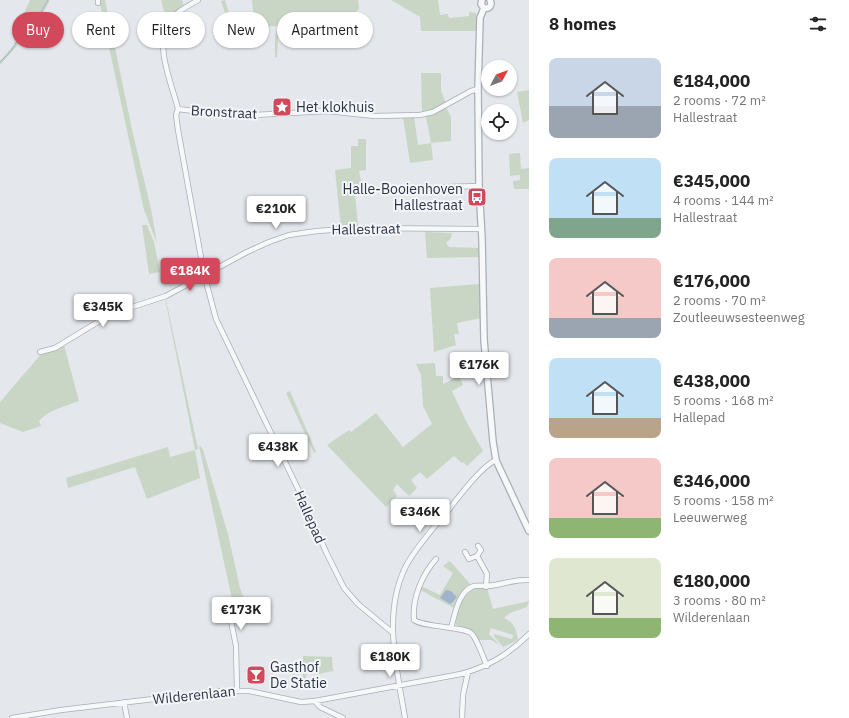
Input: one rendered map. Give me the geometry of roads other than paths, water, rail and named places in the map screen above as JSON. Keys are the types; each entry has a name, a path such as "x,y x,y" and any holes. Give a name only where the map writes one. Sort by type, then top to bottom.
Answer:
{"street":[{"name":"Bronstraat","path":"198,0 173,17 168,24 164,36 165,62 178,109 176,115 177,123 204,274"},
{"path":"482,0 481,5 484,8"},
{"path":"484,8 490,7 491,0"},
{"path":"484,8 480,18 478,89 479,186 484,340 496,460 529,531"},
{"name":"Bronstraat","path":"178,109 225,115 255,115 326,110 375,116 420,115 433,112 471,91 478,89"},
{"path":"444,187 479,186"},
{"name":"Hallestraat","path":"40,352 55,348 111,314 166,296 204,274 279,238 302,232 361,228 481,229"},
{"name":"Hallepad","path":"204,274 216,319 299,491 337,575 353,600 393,633"},
{"path":"405,718 393,633 395,598 400,580 407,565 423,542 471,482 489,464 496,460"},
{"path":"465,552 469,559 477,556 481,550 478,546"},
{"path":"477,556 487,574 486,587"},
{"path":"436,559 422,580 415,602 414,620 469,632 472,634 487,666"},
{"path":"451,628 457,605 465,592 474,587 486,587 519,580 529,580"},
{"path":"227,600 236,646 237,690"},
{"name":"Wilderenlaan","path":"12,718 124,702 237,690 260,693 301,702 315,701 468,672 487,666 509,652 529,634"},
{"path":"462,718 462,695 468,672"},
{"path":"315,701 320,707 344,718"},
{"path":"124,702 127,718"}],"water":[{"path":"446,590 451,591 457,597 450,604 440,598"}],"waterway":[{"path":"0,62 11,51 29,21 40,14 48,0"}],"place":[{"name":"Het klokhuis","path":"282,107"},
{"name":"Halle-Booienhoven Hallestraat","path":"477,197"},
{"name":"Gasthof De Statie","path":"256,675"}]}
